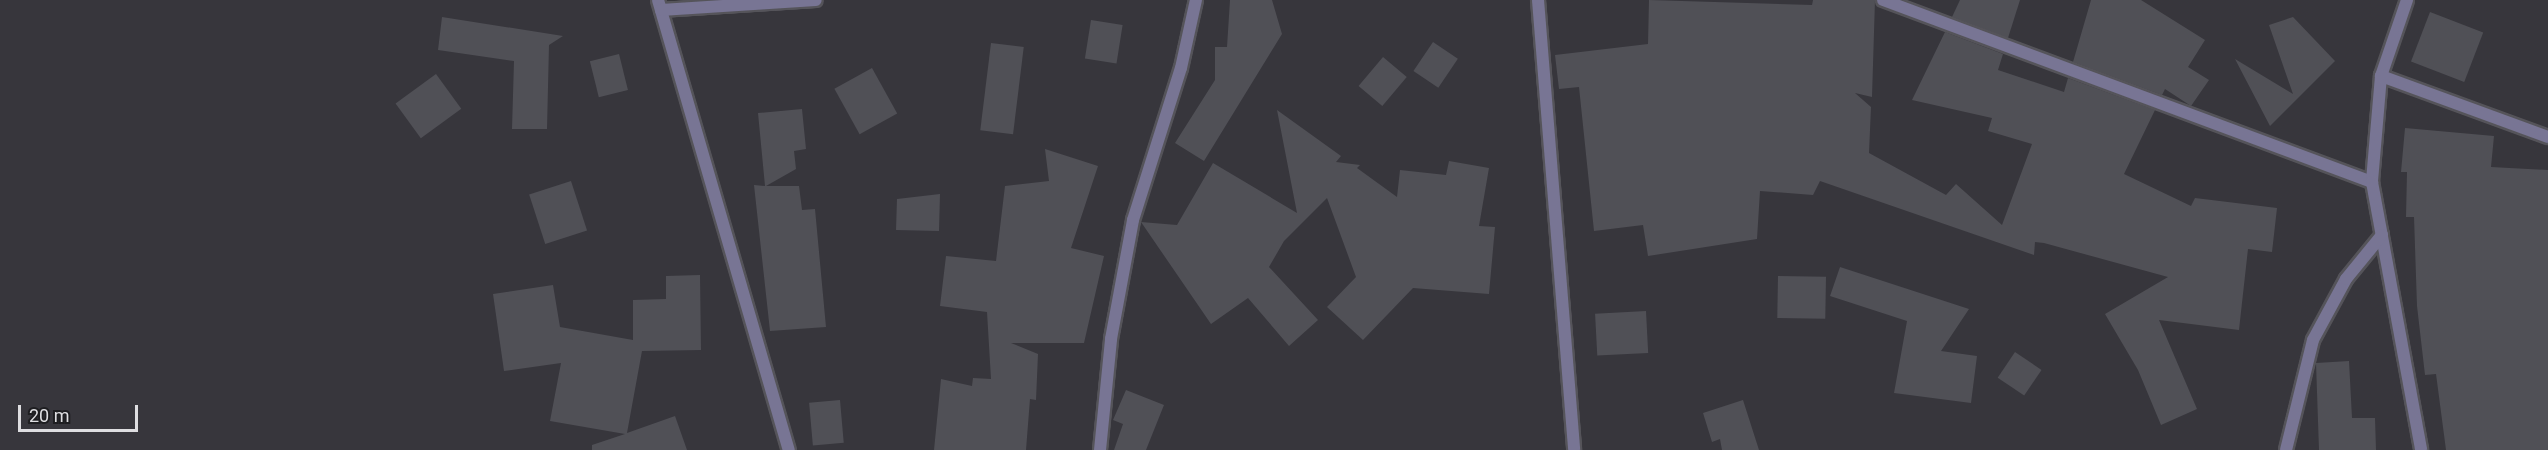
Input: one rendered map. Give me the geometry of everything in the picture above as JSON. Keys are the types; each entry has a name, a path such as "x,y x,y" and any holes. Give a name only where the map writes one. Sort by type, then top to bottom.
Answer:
{"street":[{"path":"789,450 659,5 816,0"},
{"path":"1100,450 1111,339 1133,220 1181,68 1196,0"},
{"path":"1538,0 1574,450"},
{"path":"1883,0 2373,182"},
{"path":"2407,0 2381,76 2373,182 2421,450"},
{"path":"2381,76 2548,137"},
{"path":"2286,450 2313,340 2346,279 2382,235"}],"building":[{"path":"1230,0 1272,0 1282,34 1204,161 1175,143 1215,80 1215,47 1227,47"},
{"path":"1649,0 1812,5 1813,0 1875,0 1872,97 1855,93 1871,107 1869,153 1946,195 1956,184 2002,225 2032,144 1988,131 1992,118 1912,100 1945,32 2003,54 1998,70 2064,92 2068,78 2155,110 2124,174 2191,206 2195,198 2277,208 2272,252 2248,249 2239,330 2159,320 2197,409 2161,425 2138,370 2105,314 2168,277 2044,243 2035,242 2034,255 1820,181 1813,195 1760,191 1757,239 1648,256 1643,225 1594,231 1579,87 1559,89 1555,55 1648,44"},
{"path":"1960,0 2020,0 2008,38 1952,17"},
{"path":"2091,0 2141,0 2205,40 2188,67 2209,80 2191,106 2165,89 2162,95 2073,62"},
{"path":"2430,12 2483,32 2464,82 2411,61"},
{"path":"442,17 563,36 549,45 547,129 512,129 514,61 438,50"},
{"path":"2293,17 2335,61 2270,126 2235,59 2293,94 2269,25"},
{"path":"1091,20 1123,25 1117,64 1085,59"},
{"path":"1433,42 1458,59 1438,88 1413,71"},
{"path":"991,43 1024,47 1013,134 980,130"},
{"path":"619,54 628,90 599,97 590,61"},
{"path":"1383,57 1407,77 1382,106 1359,86"},
{"path":"872,68 897,113 860,134 834,89"},
{"path":"436,74 461,109 421,138 396,103"},
{"path":"802,109 806,149 794,151 796,169 766,186 799,186 802,210 815,209 826,327 770,331 754,185 765,186 758,113"},
{"path":"1277,110 1341,156 1336,162 1360,165 1357,168 1397,197 1400,170 1446,175 1449,161 1489,168 1479,226 1495,227 1489,294 1413,288 1363,340 1327,307 1356,277 1327,198 1284,241 1269,267 1318,320 1289,346 1248,298 1211,324 1141,222 1177,225 1213,163 1297,213"},
{"path":"2405,128 2494,136 2491,167 2548,170 2548,450 2446,450 2436,374 2425,375 2417,306 2414,217 2406,217 2407,172 2401,172"},
{"path":"1045,149 1098,166 1071,248 1104,256 1084,343 1011,343 1038,354 1036,400 1030,399 1026,450 934,450 941,379 972,386 973,378 991,379 987,312 940,306 946,256 996,261 1005,186 1049,181"},
{"path":"571,181 587,230 545,244 529,195"},
{"path":"940,194 939,231 896,230 897,199"},
{"path":"1840,267 1969,309 1941,351 1977,356 1971,403 1894,393 1907,321 1830,296"},
{"path":"700,275 701,350 642,351 627,433 675,416 687,450 592,450 592,445 625,434 550,421 561,363 504,371 493,294 553,285 560,327 633,340 633,300 666,299 666,276"},
{"path":"1778,276 1826,277 1825,319 1777,318"},
{"path":"1646,311 1648,353 1597,356 1595,314"},
{"path":"2015,352 2042,370 2024,396 1998,378"},
{"path":"2349,361 2352,418 2375,418 2376,450 2319,450 2316,363"},
{"path":"1126,390 1164,405 1146,450 1114,450 1123,424 1113,420"},
{"path":"840,400 844,443 813,446 809,403"},
{"path":"1743,400 1759,450 1722,450 1720,439 1712,442 1703,413"}]}
